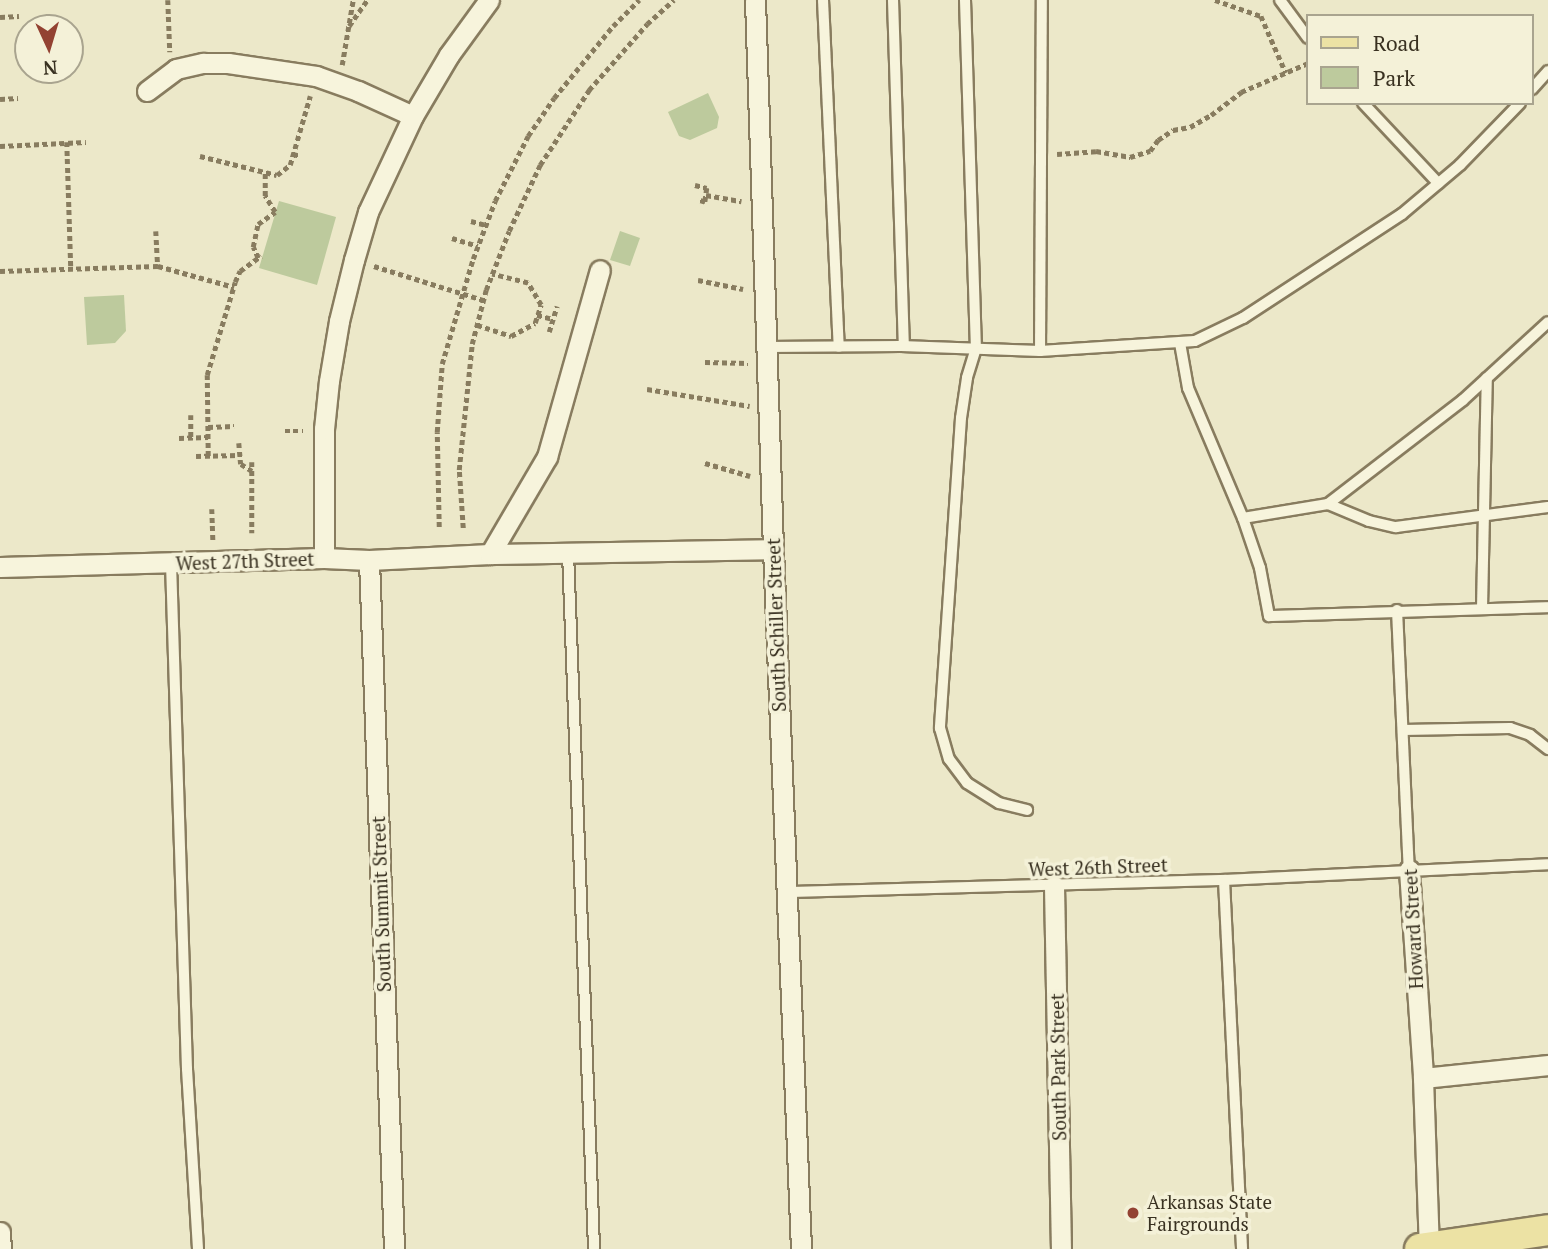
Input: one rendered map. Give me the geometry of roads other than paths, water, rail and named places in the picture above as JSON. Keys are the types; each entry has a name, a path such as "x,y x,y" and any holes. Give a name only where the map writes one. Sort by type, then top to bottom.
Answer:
{"main road":[{"path":"1424,1249 1548,1230"}],"street":[{"path":"324,558 324,429 339,321 368,212 413,116 449,55 489,0"},
{"name":"South Schiller Street","path":"755,0 773,550 801,1249"},
{"path":"147,91 176,69 203,63 228,62 316,76 358,90 413,116"},
{"path":"490,554 548,457 600,270"},
{"name":"West 27th Street","path":"0,567 324,558 369,560 568,552 773,550"},
{"name":"South Summit Street","path":"369,560 394,1249"},
{"name":"Howard Street","path":"1409,870 1423,1078 1424,1249"},
{"name":"South Park Street","path":"1054,886 1061,1249"},
{"path":"1423,1078 1548,1065"},
{"path":"0,1232 1,1249"}],"lane":[{"path":"822,0 839,346"},
{"path":"893,0 904,346"},
{"path":"965,0 976,348 967,378 961,418 940,728 949,759 968,783 999,803 1027,810"},
{"path":"1040,351 1042,0"},
{"path":"1280,0 1306,35"},
{"path":"1534,87 1548,71"},
{"path":"1365,105 1438,183"},
{"path":"766,355 839,346 1040,351 1180,343 1210,335 1244,318 1402,214 1497,130 1518,105"},
{"path":"1243,518 1328,504 1488,378 1548,322"},
{"path":"1180,343 1188,388 1243,518 1260,568 1269,616 1548,607"},
{"path":"1482,608 1488,378"},
{"path":"1328,504 1369,521 1396,527 1548,507"},
{"path":"568,552 594,1249"},
{"path":"171,563 187,1069 198,1249"},
{"name":"Howard Street","path":"1397,610 1409,870"},
{"path":"1403,730 1510,728 1530,735 1548,749"},
{"name":"West 26th Street","path":"787,892 1224,880 1548,864"},
{"path":"1224,880 1242,1249"}],"place":[{"name":"Arkansas State Fairgrounds","path":"1133,1213"}]}
